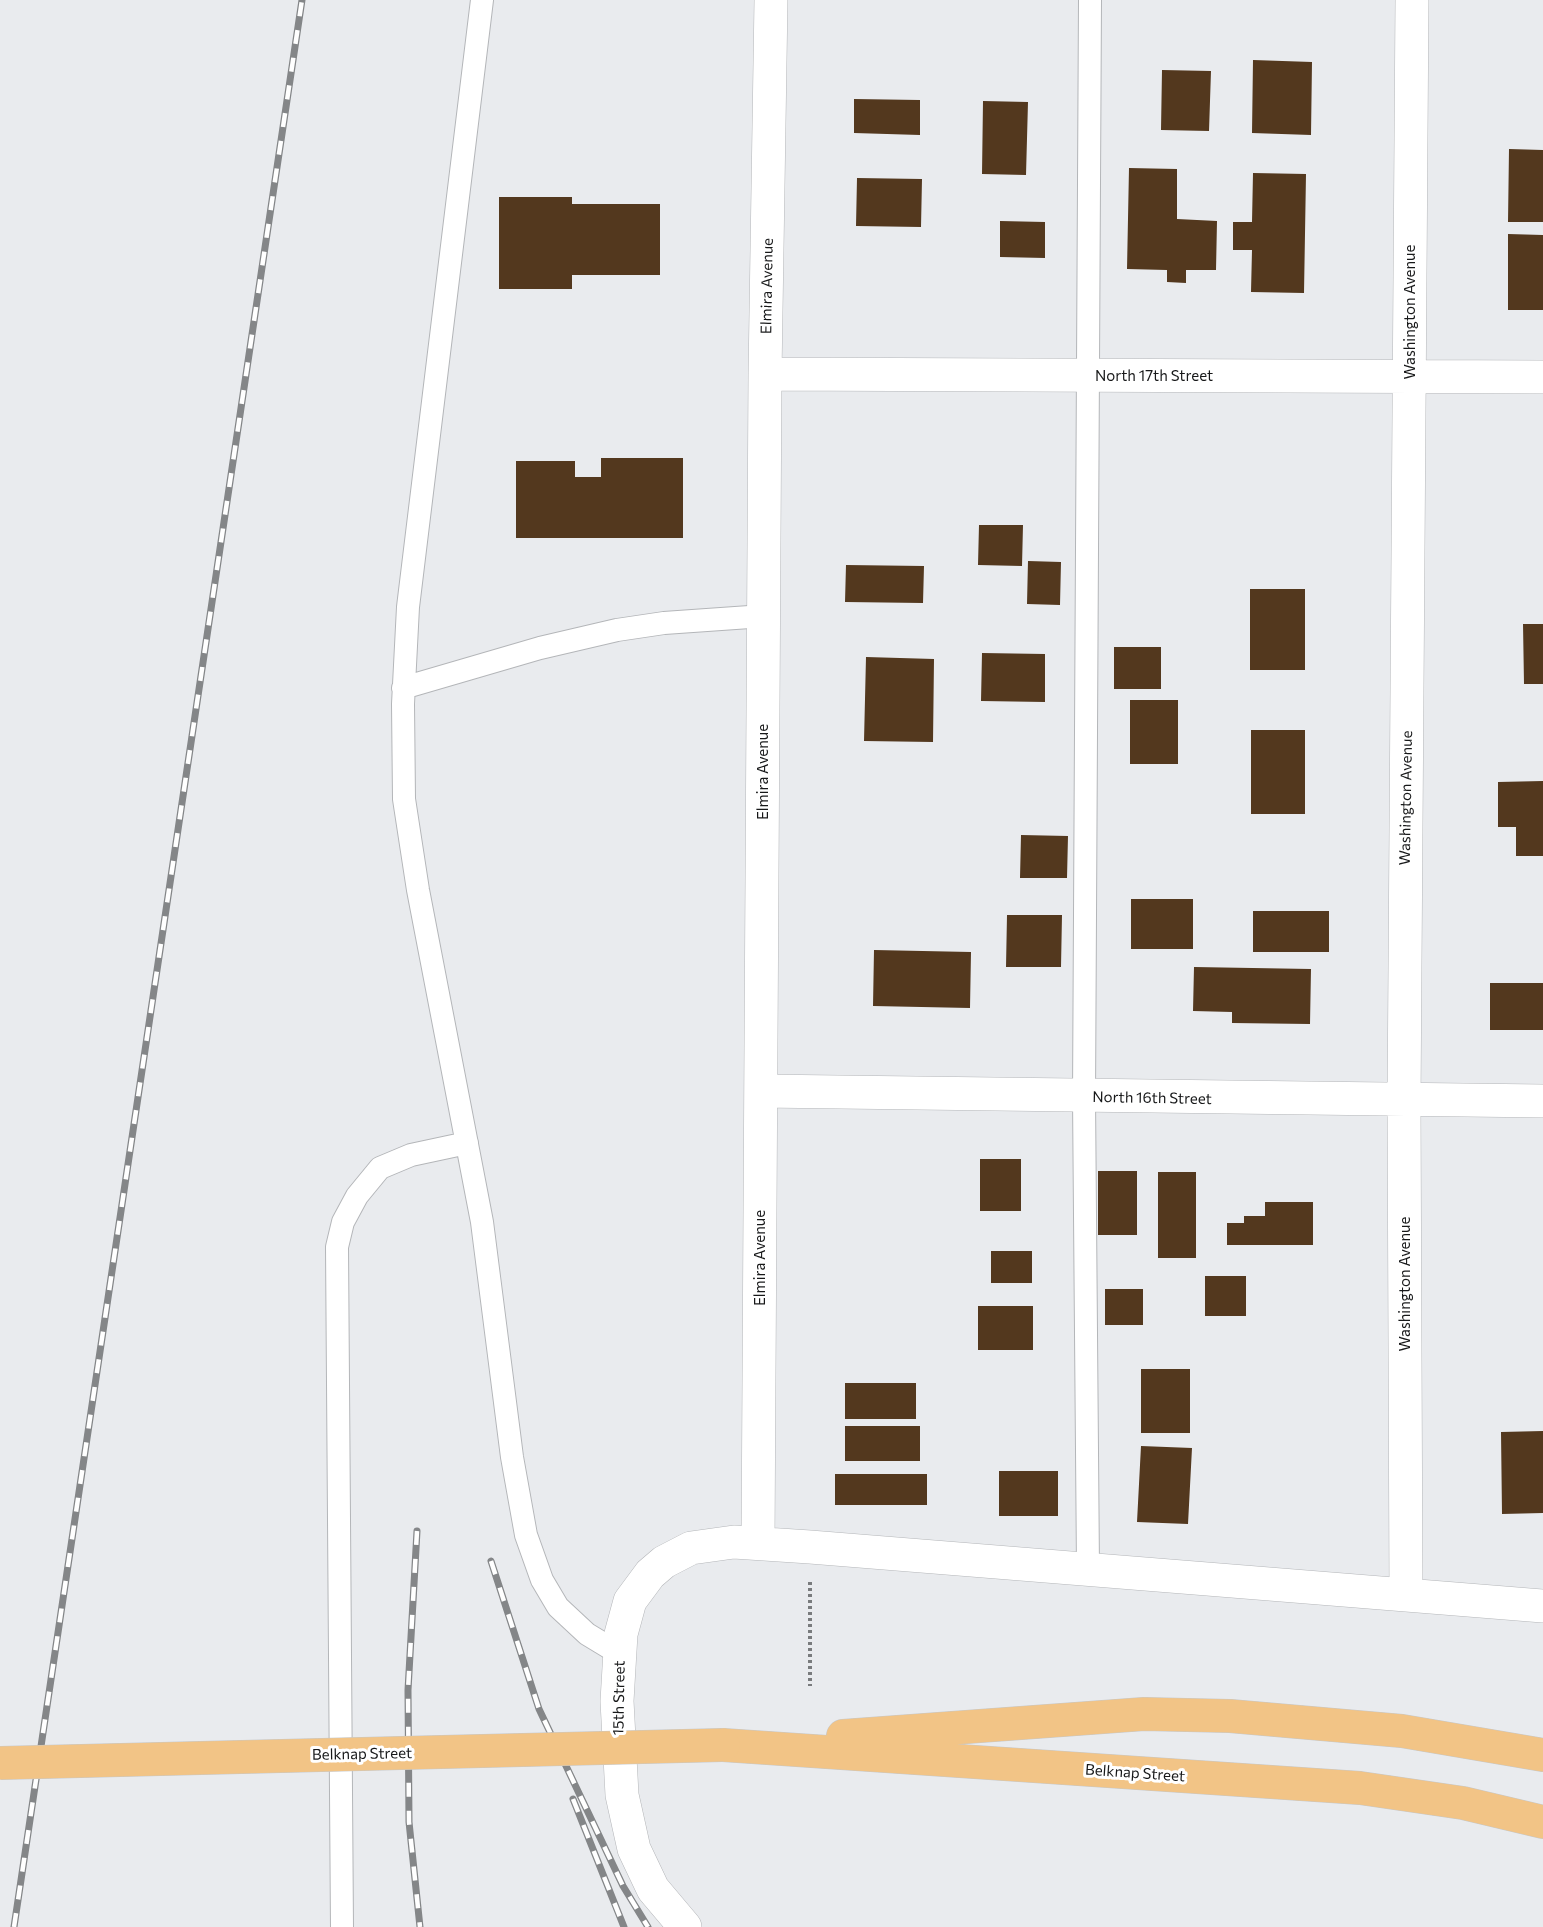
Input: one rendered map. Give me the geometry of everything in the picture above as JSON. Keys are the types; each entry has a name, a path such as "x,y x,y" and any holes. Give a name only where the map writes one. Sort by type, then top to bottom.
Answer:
{"highway":[{"name":"Belknap Street","path":"0,1763 723,1745 1143,1714 1286,1720 1402,1731 1543,1755"},
{"name":"Belknap Street","path":"723,1745 1360,1788 1462,1803 1543,1822"}],"street":[{"name":"Elmira Avenue","path":"758,1543 765,374 771,0"},
{"name":"Washington Avenue","path":"1406,1595 1404,1102 1412,0"},
{"name":"North 17th Street","path":"765,374 1543,378"},
{"name":"North 16th Street","path":"761,1091 1404,1102 1543,1101"},
{"name":"15th Street","path":"686,1927 654,1889 643,1871 627,1827 622,1795 618,1731 620,1654 621,1634 630,1601 650,1574 680,1553 698,1546 720,1543 758,1543 1543,1606"}],"lane":[{"path":"482,0 408,607 404,688 404,799 418,890 489,1264 512,1457 533,1558 558,1607 587,1634 620,1654"},
{"path":"1088,1569 1084,1096 1090,0"},
{"path":"404,688 540,648 617,630 664,623 764,616"},
{"path":"342,1927 337,1247 343,1222 357,1196 380,1168 411,1155 467,1143"}],"path":[{"path":"810,1572 810,1686"}],"building":[{"path":"1253,60 1312,62 1311,135 1252,133"},
{"path":"1162,70 1211,71 1209,131 1161,130"},
{"path":"854,99 920,100 920,135 854,133"},
{"path":"983,101 1028,102 1026,175 982,174"},
{"path":"1509,149 1543,150 1543,222 1508,222"},
{"path":"1129,168 1177,169 1177,219 1217,221 1216,270 1186,270 1186,283 1167,282 1167,270 1127,269"},
{"path":"1253,173 1306,174 1304,293 1251,292 1252,250 1233,250 1233,222 1252,222"},
{"path":"857,178 922,179 921,227 856,226"},
{"path":"499,197 572,197 572,204 660,204 660,275 572,275 572,289 499,289"},
{"path":"1000,221 1045,222 1045,258 1000,257"},
{"path":"1508,234 1543,235 1543,310 1508,310"},
{"path":"601,458 683,458 683,538 516,538 516,461 575,461 575,477 601,477"},
{"path":"979,525 1023,525 1022,566 978,565"},
{"path":"1028,561 1061,562 1060,605 1027,604"},
{"path":"846,565 924,566 923,603 845,602"},
{"path":"1250,589 1305,589 1305,670 1250,670"},
{"path":"1523,624 1543,624 1543,684 1524,684"},
{"path":"1114,647 1161,647 1161,689 1114,689"},
{"path":"982,653 1045,654 1045,702 981,701"},
{"path":"866,657 934,659 933,742 864,741"},
{"path":"1130,700 1178,700 1178,764 1130,764"},
{"path":"1251,730 1305,730 1305,814 1251,814"},
{"path":"1543,781 1543,856 1516,856 1516,827 1498,827 1498,782"},
{"path":"1021,835 1068,836 1067,878 1020,878"},
{"path":"1131,899 1193,899 1193,949 1131,949"},
{"path":"1253,911 1329,911 1329,952 1253,952"},
{"path":"1007,915 1062,915 1061,967 1006,967"},
{"path":"874,950 971,952 970,1008 873,1006"},
{"path":"1194,967 1311,969 1310,1024 1232,1023 1232,1012 1193,1011"},
{"path":"1490,983 1543,983 1543,1030 1490,1030"},
{"path":"980,1159 1021,1159 1021,1211 980,1211"},
{"path":"1098,1171 1137,1171 1137,1235 1098,1235"},
{"path":"1158,1172 1196,1172 1196,1258 1158,1258"},
{"path":"1265,1202 1313,1202 1313,1245 1227,1245 1227,1223 1244,1223 1244,1216 1265,1216"},
{"path":"991,1251 1032,1251 1032,1283 991,1283"},
{"path":"1205,1276 1246,1276 1246,1316 1205,1316"},
{"path":"1105,1289 1143,1289 1143,1325 1105,1325"},
{"path":"978,1306 1033,1306 1033,1350 978,1350"},
{"path":"1141,1369 1190,1369 1190,1433 1141,1433"},
{"path":"845,1383 916,1383 916,1419 845,1419"},
{"path":"845,1426 920,1426 920,1461 845,1461"},
{"path":"1543,1431 1543,1513 1502,1514 1501,1432"},
{"path":"1141,1446 1192,1448 1188,1524 1137,1522"},
{"path":"999,1471 1058,1471 1058,1516 999,1516"},
{"path":"835,1474 927,1474 927,1505 835,1505"}],"railway":[{"path":"14,1927 302,0"},
{"path":"417,1531 408,1690 409,1822 420,1927"},
{"path":"491,1561 539,1709 623,1886 648,1927"},
{"path":"573,1799 624,1927"}]}
